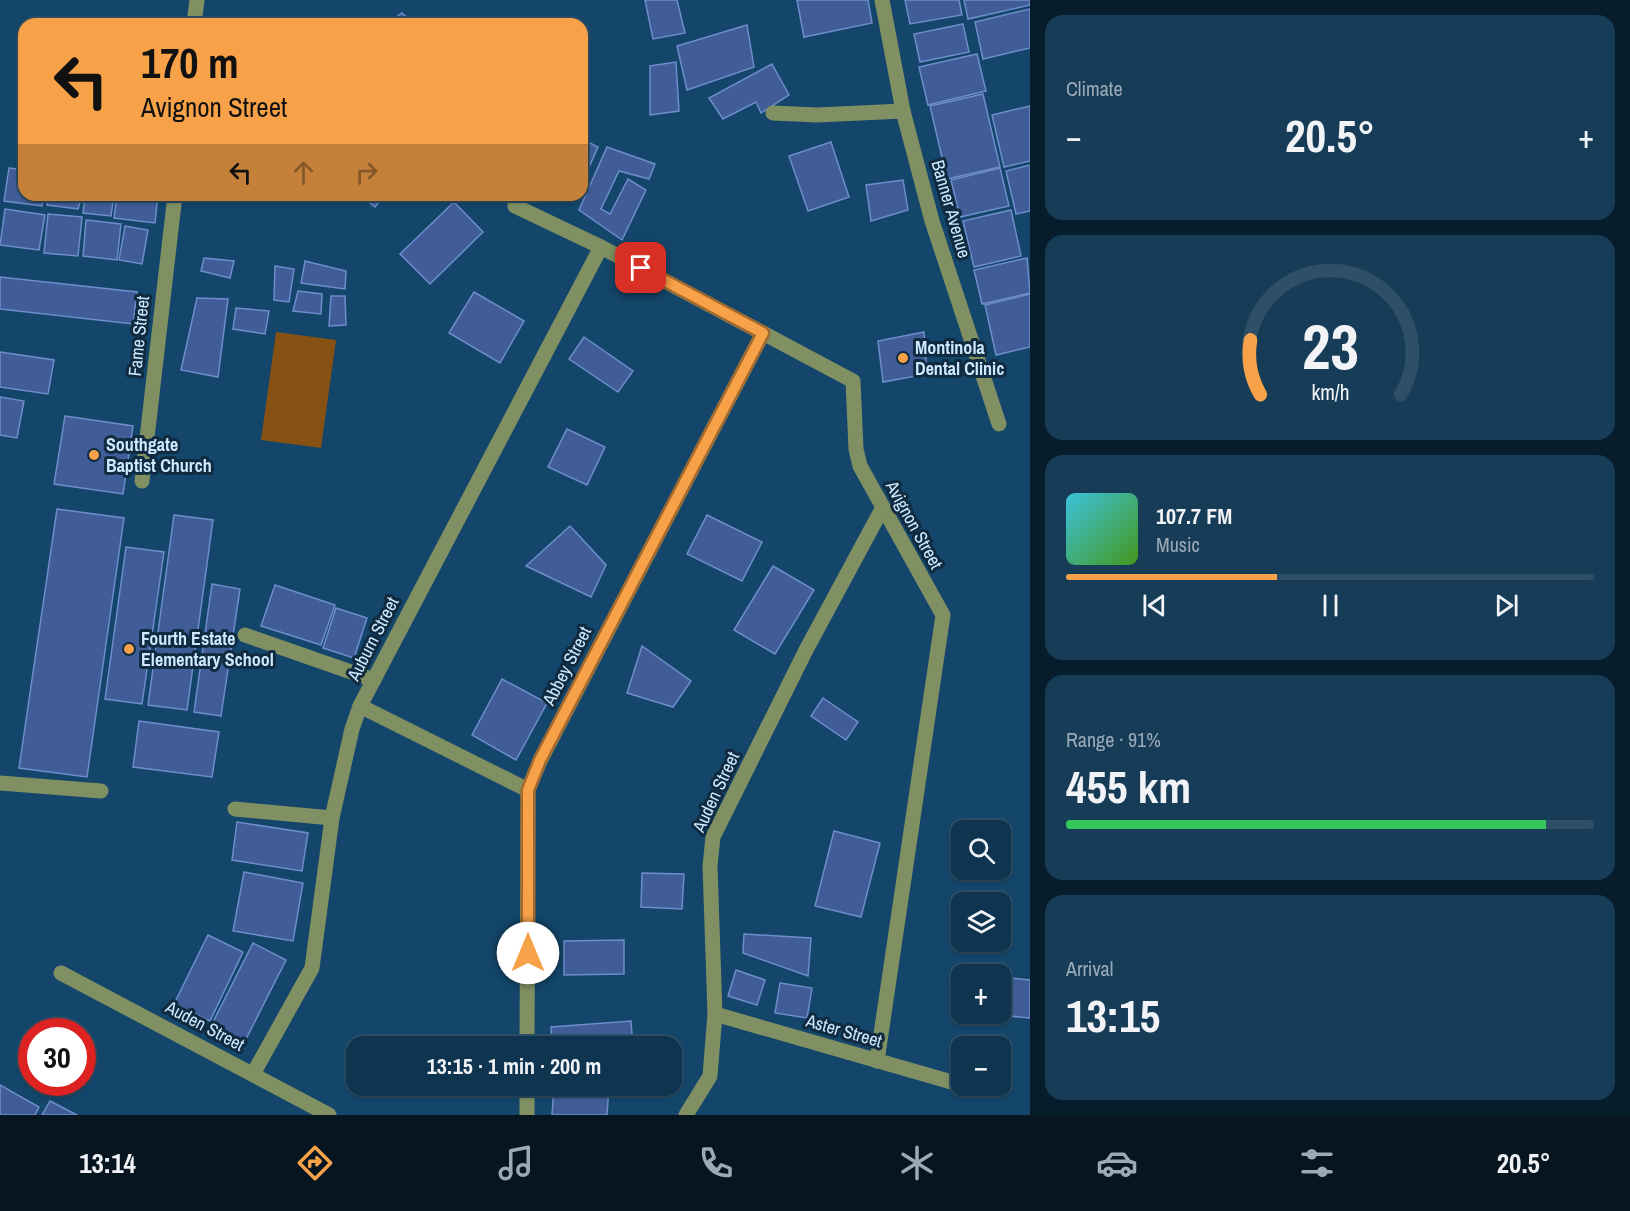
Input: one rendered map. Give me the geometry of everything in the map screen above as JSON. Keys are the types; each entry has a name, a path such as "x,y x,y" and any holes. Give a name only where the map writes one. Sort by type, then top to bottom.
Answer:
{"street":[{"path":"195,18 197,0"},
{"name":"Banner Avenue","path":"882,0 903,111 932,221 999,424"},
{"path":"773,113 817,115 903,111"},
{"name":"Fame Street","path":"142,481 174,201"},
{"name":"Avignon Street","path":"515,206 601,247 853,381 856,449 860,466 943,615 877,1061"},
{"name":"Auburn Street","path":"253,1074 312,968 332,818 352,729 360,706 601,247"},
{"name":"Abbey Street","path":"528,1036 528,790 540,760 763,333"},
{"name":"Auden Street","path":"686,1115 710,1076 715,1014 710,866 713,837 806,650 882,509"},
{"path":"245,635 374,680"},
{"path":"360,706 528,790"},
{"path":"0,783 101,791"},
{"path":"235,809 332,818"},
{"name":"Auden Street","path":"61,973 329,1115"},
{"name":"Aster Street","path":"715,1014 951,1082"},
{"path":"527,1096 527,1115"}],"shaded area":[{"path":"276,332 336,340 321,448 261,440"}],"building":[{"path":"645,0 677,0 685,33 653,39"},
{"path":"797,0 868,0 872,23 804,37"},
{"path":"905,0 959,0 962,15 910,24"},
{"path":"964,0 1030,0 1030,5 968,19"},
{"path":"1030,9 1030,48 983,59 975,22"},
{"path":"402,13 407,18 395,18"},
{"path":"963,24 969,52 920,62 914,34"},
{"path":"747,25 754,67 687,90 677,46"},
{"path":"977,54 986,91 928,105 919,67"},
{"path":"676,62 679,111 650,115 650,66"},
{"path":"772,64 789,95 761,113 756,102 723,119 709,98"},
{"path":"983,94 1000,167 947,179 930,106"},
{"path":"1030,106 1030,161 1004,167 992,115"},
{"path":"588,142 598,147 588,170"},
{"path":"831,142 849,197 808,211 789,156"},
{"path":"607,147 655,164 649,179 619,171 601,209 610,214 628,179 646,190 622,240 579,210 583,201 588,201 588,190"},
{"path":"1030,165 1030,211 1016,214 1006,171"},
{"path":"9,168 18,169 18,201 43,201 42,206 4,201"},
{"path":"1000,168 1009,206 960,217 951,180"},
{"path":"903,180 908,210 871,221 866,185"},
{"path":"47,201 80,201 78,209 47,205"},
{"path":"84,201 113,201 111,216 83,213"},
{"path":"116,201 157,201 155,223 114,218"},
{"path":"368,201 380,201 375,207"},
{"path":"454,202 483,232 430,284 400,254"},
{"path":"5,209 45,215 39,250 0,245"},
{"path":"1011,210 1021,256 974,267 963,221"},
{"path":"48,214 82,217 78,256 44,253"},
{"path":"86,220 121,224 117,260 83,256"},
{"path":"125,226 148,230 142,264 119,260"},
{"path":"204,258 234,261 230,278 201,271"},
{"path":"1027,258 1030,293 982,304 974,270"},
{"path":"305,261 346,271 345,289 301,283"},
{"path":"275,266 294,269 289,302 274,300"},
{"path":"0,277 137,292 133,324 0,309"},
{"path":"298,291 322,294 321,314 293,311"},
{"path":"474,292 524,321 500,363 449,333"},
{"path":"1030,294 1030,347 996,355 985,305"},
{"path":"331,296 345,296 346,325 329,326"},
{"path":"197,298 228,299 218,377 181,370"},
{"path":"236,308 269,311 265,334 233,329"},
{"name":"Montinola Dental Clinic","path":"924,332 927,374 883,382 878,341"},
{"path":"584,337 633,371 618,392 569,359"},
{"path":"0,352 54,360 48,394 0,387"},
{"path":"0,397 24,401 17,438 0,435"},
{"name":"Southgate Baptist Church","path":"65,416 133,426 123,494 54,484"},
{"path":"567,429 605,447 587,485 548,467"},
{"path":"57,509 124,518 87,777 19,768"},
{"path":"174,515 213,520 187,710 148,705"},
{"path":"707,515 762,542 742,581 687,554"},
{"path":"570,526 606,565 591,597 526,566"},
{"path":"126,547 164,552 142,704 105,699"},
{"path":"773,566 814,590 775,654 734,630"},
{"path":"212,584 240,589 221,716 194,712"},
{"path":"275,585 335,605 321,645 261,626"},
{"path":"336,608 367,618 354,658 323,648"},
{"path":"642,646 691,681 673,707 627,693"},
{"path":"502,679 547,703 516,760 472,735"},
{"path":"823,698 858,722 846,740 811,716"},
{"path":"139,721 219,732 212,777 133,767"},
{"path":"237,822 308,833 302,871 232,860"},
{"path":"834,831 880,843 861,917 815,906"},
{"path":"244,872 303,883 293,941 233,931"},
{"path":"642,873 684,874 682,909 641,907"},
{"path":"744,934 811,938 808,976 743,953"},
{"path":"208,935 243,952 210,1021 174,1004"},
{"path":"624,940 624,974 564,975 564,941"},
{"path":"253,943 286,960 243,1045 210,1028"},
{"path":"736,970 765,980 757,1005 728,996"},
{"path":"1011,978 1030,980 1030,1018 1011,1016"},
{"path":"780,983 812,988 807,1018 775,1013"},
{"path":"631,1021 632,1036 551,1036 551,1027"},
{"path":"0,1085 39,1107 35,1115 0,1115"},
{"path":"553,1096 608,1096 607,1115 552,1115"},
{"path":"50,1101 77,1115 42,1115"}],"place":[{"name":"Montinola Dental Clinic","path":"903,358"},
{"name":"Southgate Baptist Church","path":"94,455"},
{"name":"Fourth Estate Elementary School","path":"129,649"}],"route":[{"path":"528,953 528,790 540,760 763,333 641,268"}]}
